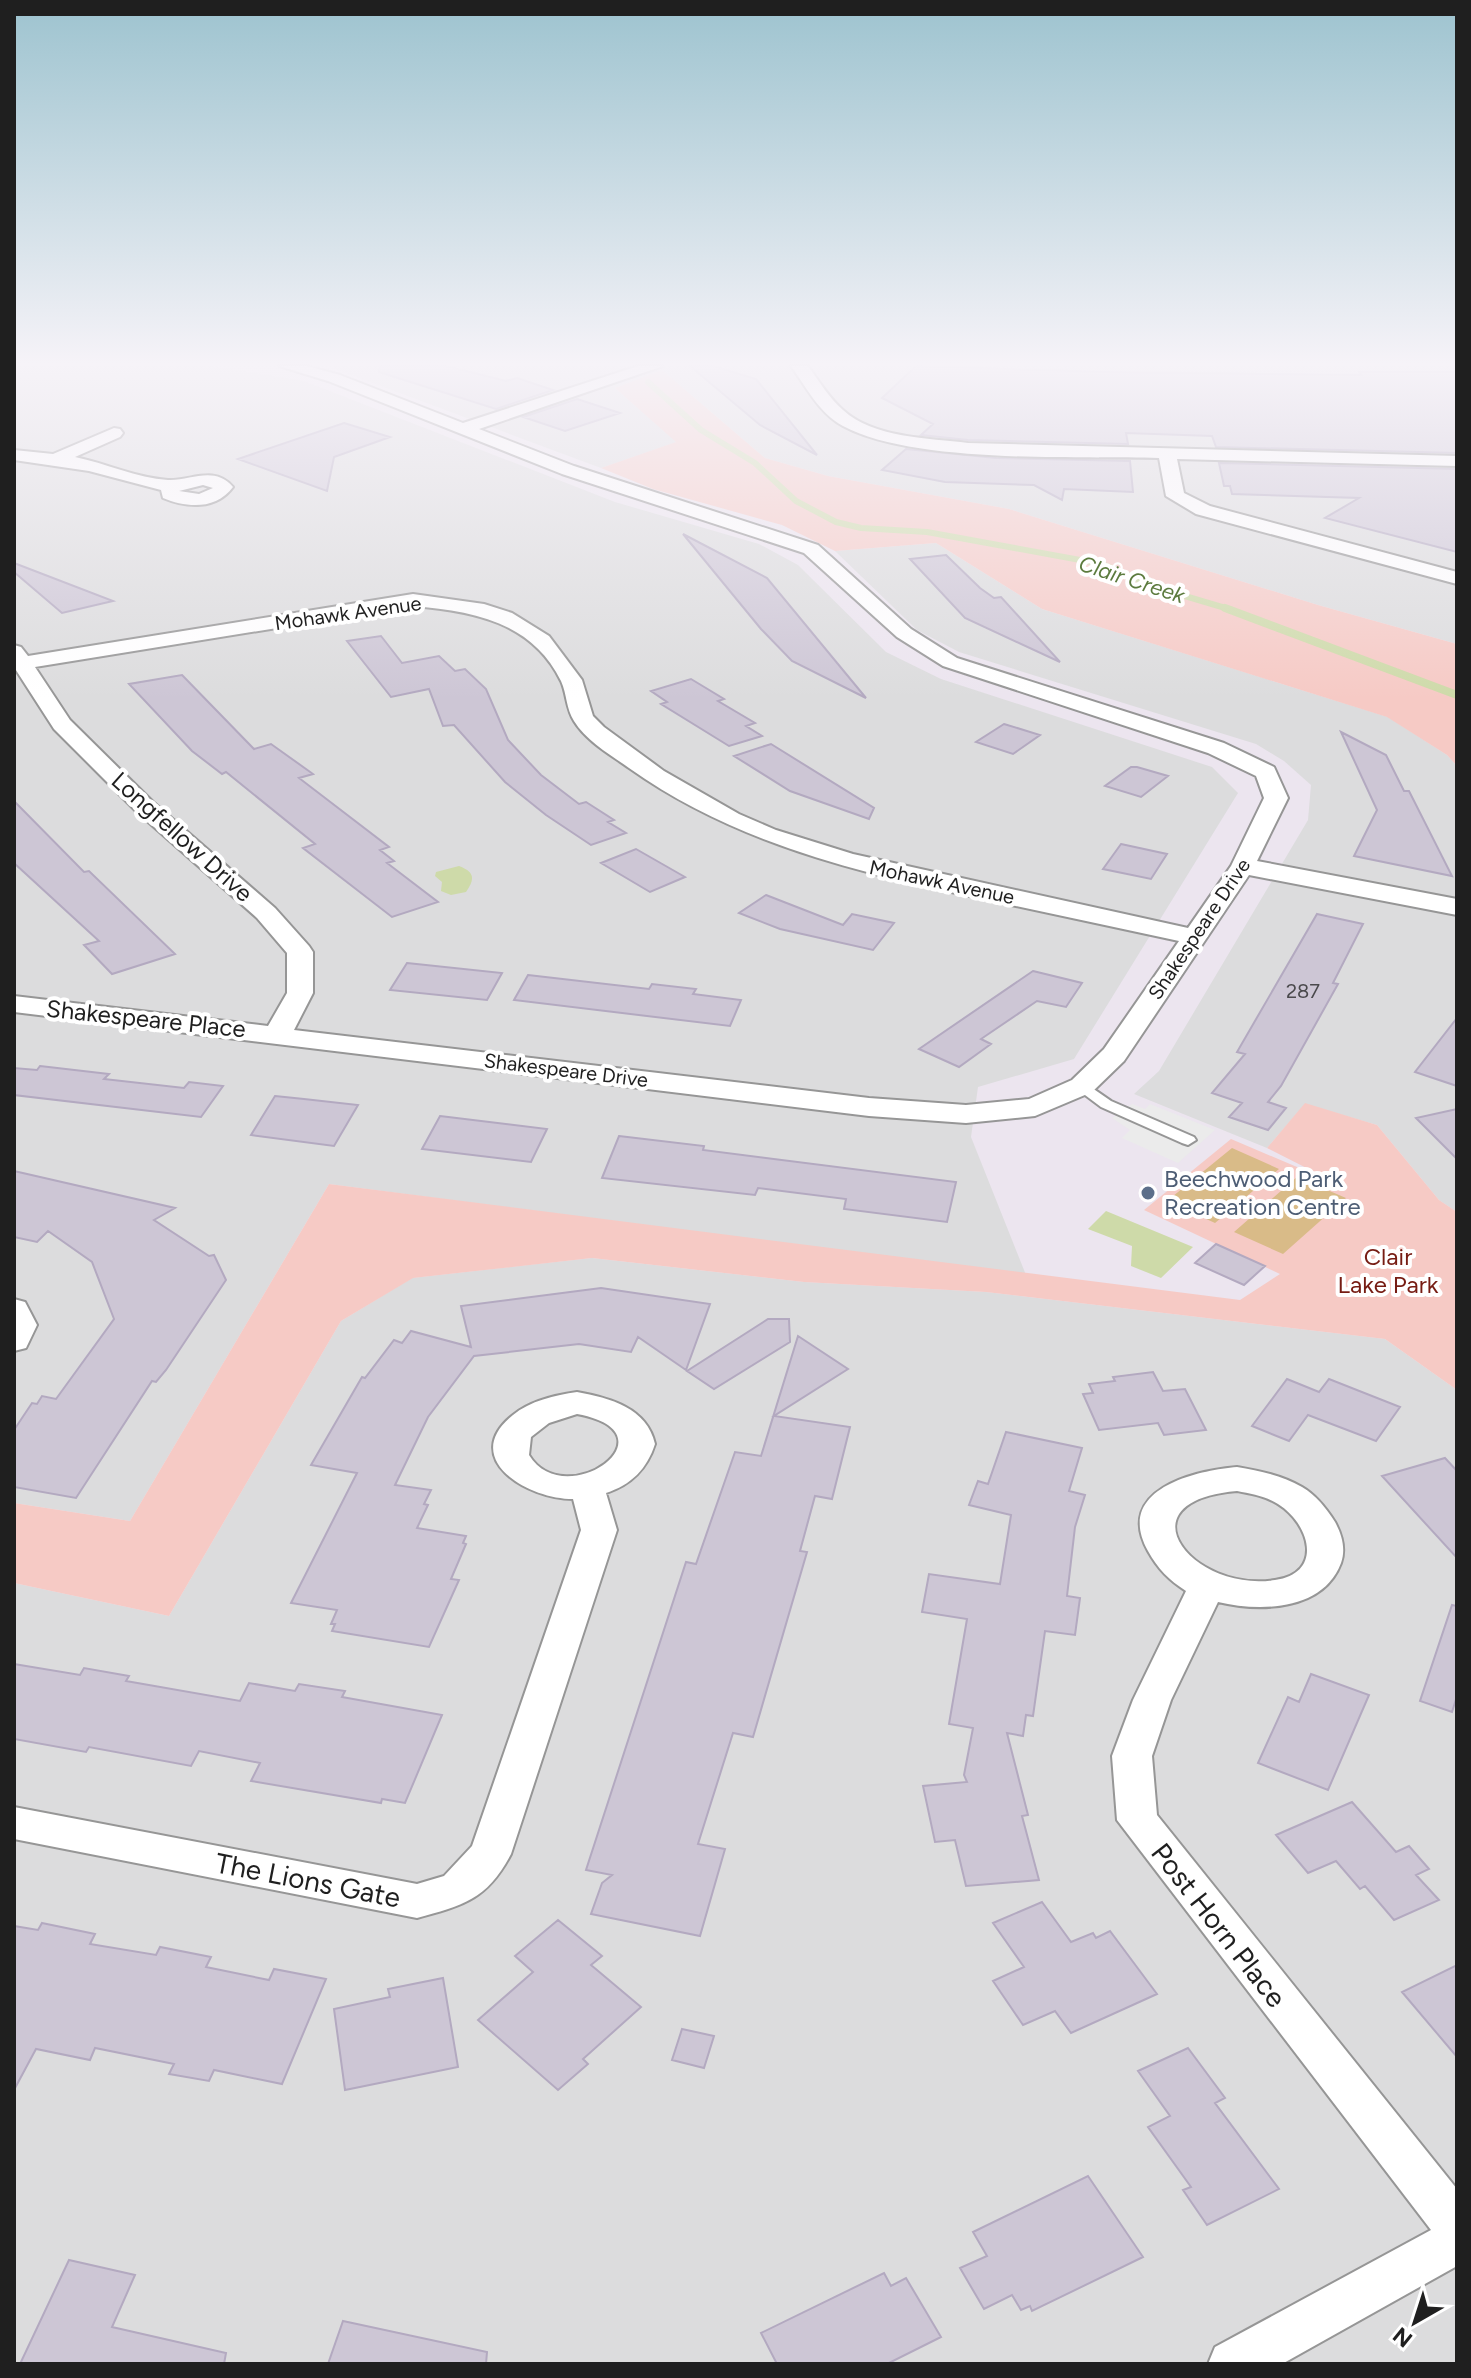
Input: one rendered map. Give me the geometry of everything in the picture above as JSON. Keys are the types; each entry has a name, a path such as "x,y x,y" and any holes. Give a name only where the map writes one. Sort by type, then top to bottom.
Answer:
{"street":[{"path":"125,477 171,486"},
{"name":"Shakespeare Drive","path":"278,1034 869,1107 966,1114 1035,1107 1082,1086 1114,1055 1243,866 1276,798 1266,772 1216,748 950,662 904,633 811,549 592,477"},
{"path":"1171,477 1175,496 1203,510 1457,578"},
{"name":"Mohawk Avenue","path":"18,657 413,600 455,603 495,611 530,629 555,652 573,683 585,721 656,776 738,824 834,859 1193,937"},
{"name":"Longfellow Drive","path":"18,657 62,724 145,807 266,913 300,952 300,993 278,1034"},
{"path":"1243,866 1457,907"},
{"name":"Shakespeare Place","path":"14,1004 278,1034"},
{"path":"14,1309 21,1325 14,1341"},
{"path":"1237,1479 1279,1490 1303,1504 1319,1523 1326,1543 1323,1563 1309,1580 1274,1594 1244,1595 1207,1586 1177,1567 1162,1548 1157,1527 1162,1508 1188,1486 1210,1480 1237,1479"},
{"name":"The Lions Gate","path":"14,1823 417,1901 458,1889 490,1854 599,1530 587,1486"},
{"name":"Post Horn Place","path":"1207,1586 1152,1700 1132,1756 1137,1820 1457,2226"},
{"path":"1233,2364 1457,2241"}],"lane":[{"path":"1082,1086 1106,1104 1188,1140"}],"shaded area":[{"path":"14,477 551,477 615,502 759,544 798,565 886,652 941,679 1212,767 1238,793 1074,1059 978,1087 971,1137 1026,1275 329,1184 130,1521 14,1503"},
{"path":"833,477 1457,477 1457,644 1318,605 1009,509"},
{"path":"936,543 1042,609 1388,717 1447,755 1457,766 1457,1212 1439,1200 1377,1125 1305,1104 1267,1148 1134,1094 1159,1071 1308,820 1311,785 1284,761 1256,744 959,652 917,630 835,551"},
{"path":"459,866 472,876 466,892 451,895 441,891 442,882 435,876 436,872"},
{"path":"1132,1104 1145,1109 1150,1104 1215,1130 1178,1163 1122,1138 1130,1130 1112,1118"},
{"path":"1232,1148 1279,1169 1215,1223 1167,1201"},
{"path":"1297,1177 1346,1198 1283,1254 1234,1232"},
{"path":"1106,1211 1193,1247 1161,1278 1131,1266 1132,1246 1088,1229"},
{"path":"592,1258 804,1282 986,1292 1385,1339 1457,1390 1457,2364 14,2364 14,1583 169,1616 341,1321 412,1278"}],"green space":[{"path":"623,477 833,477 1009,509 1318,605 1457,644 1457,766 1447,755 1387,717 1042,609 936,543 835,551 782,525 653,489"},
{"name":"Clair Lake Park","path":"1305,1103 1377,1125 1439,1200 1457,1212 1457,1390 1385,1339 986,1292 804,1282 592,1258 413,1278 341,1321 169,1616 14,1583 14,1503 130,1521 329,1184 1240,1300 1280,1274 1144,1210 1231,1139 1344,1187 1267,1148"}],"building":[{"path":"288,477 330,477 327,491"},
{"path":"919,477 1132,477 1133,492 1064,489 1062,500 1034,485 945,482"},
{"path":"1222,477 1457,477 1457,552 1325,518 1359,498 1232,494 1230,486 1224,486"},
{"path":"683,534 767,578 866,698 792,661 761,629"},
{"path":"946,555 980,588 994,598 1001,597 1060,662 965,618 910,559"},
{"path":"14,563 113,601 62,613 14,572"},
{"path":"381,636 402,663 439,656 455,671 465,669 486,689 508,740 541,775 579,804 586,802 614,820 608,822 626,833 591,845 505,782 454,725 443,726 429,689 391,697 347,641"},
{"path":"182,675 254,749 271,744 313,774 299,778 389,847 380,850 394,861 387,863 438,902 392,917 303,848 315,844 226,772 222,774 192,751 129,684"},
{"path":"691,679 724,699 718,701 755,723 746,726 762,736 729,746 661,704 667,702 651,691"},
{"path":"1004,724 1040,735 1013,754 976,742"},
{"path":"1341,732 1386,755 1404,791 1409,791 1452,876 1354,856 1377,810"},
{"path":"771,744 874,808 869,819 790,791 734,756"},
{"path":"1131,767 1168,776 1141,797 1105,786"},
{"path":"14,801 84,872 89,871 175,954 112,974 84,945 99,941 14,863"},
{"path":"1121,844 1167,854 1151,879 1103,869"},
{"path":"636,849 685,877 650,892 601,863"},
{"path":"766,895 843,925 852,914 894,923 873,950 780,929 739,913"},
{"path":"1317,914 1363,924 1333,983 1338,984 1281,1086 1268,1102 1286,1108 1268,1130 1229,1117 1242,1103 1212,1093 1245,1054 1237,1052"},
{"path":"407,963 502,973 487,1000 390,990"},
{"path":"1033,971 1082,983 1066,1007 1037,1001 981,1039 991,1044 959,1067 919,1049"},
{"path":"528,975 649,989 652,984 696,989 693,994 741,1000 730,1026 514,1000"},
{"path":"1457,1018 1457,1086 1415,1072"},
{"path":"40,1066 109,1074 104,1079 184,1088 189,1082 223,1086 201,1117 14,1095 14,1068 37,1070"},
{"path":"275,1096 358,1105 334,1146 251,1135"},
{"path":"1457,1109 1457,1159 1416,1118"},
{"path":"440,1116 547,1129 531,1162 422,1149"},
{"path":"619,1136 704,1146 703,1150 956,1182 947,1222 844,1209 846,1199 758,1188 755,1195 602,1178"},
{"path":"14,1171 175,1208 154,1220 209,1256 214,1255 226,1280 166,1370 156,1382 152,1381 76,1498 14,1487 14,1430 32,1403 37,1404 42,1396 56,1399 114,1319 92,1262 48,1231 37,1242 14,1237"},
{"path":"1216,1244 1265,1266 1244,1285 1195,1263"},
{"path":"601,1288 710,1304 686,1370 638,1337 631,1352 579,1344 474,1356 428,1417 395,1485 431,1490 417,1528 466,1536 463,1543 466,1544 451,1579 459,1580 429,1647 332,1631 335,1624 331,1624 337,1610 291,1603 357,1473 311,1465 362,1377 365,1378 394,1340 402,1343 411,1331 471,1347 461,1306"},
{"path":"768,1319 789,1319 790,1342 714,1389 687,1371"},
{"path":"798,1336 848,1369 774,1416 850,1427 832,1499 815,1496 800,1551 807,1552 753,1737 733,1733 698,1844 725,1849 700,1936 591,1914 602,1883 612,1875 586,1870 686,1562 696,1564 735,1452 761,1456"},
{"path":"1153,1372 1163,1391 1185,1389 1206,1430 1164,1435 1158,1423 1099,1430 1083,1394 1093,1393 1089,1384 1115,1381 1113,1377"},
{"path":"1287,1379 1319,1392 1329,1379 1400,1407 1376,1441 1308,1415 1289,1441 1252,1426"},
{"path":"1006,1432 1082,1448 1069,1491 1085,1495 1075,1527 1067,1596 1080,1598 1075,1635 1045,1631 1033,1716 1026,1715 1023,1736 1007,1733 1028,1815 1022,1816 1039,1880 966,1886 955,1840 935,1842 923,1786 967,1782 964,1775 973,1728 949,1724 967,1619 922,1612 929,1574 1000,1584 1011,1515 969,1505 978,1481 988,1484"},
{"path":"1445,1458 1457,1471 1457,1558 1382,1476"},
{"path":"1452,1605 1457,1606 1457,1696 1452,1712 1420,1701"},
{"path":"14,1664 80,1675 84,1668 129,1676 126,1681 240,1701 249,1683 295,1691 299,1684 345,1691 342,1697 442,1715 405,1803 382,1799 381,1803 251,1781 260,1763 199,1751 191,1766 89,1747 86,1752 14,1739"},
{"path":"1311,1674 1369,1695 1328,1790 1258,1763 1288,1697 1299,1702"},
{"path":"1352,1802 1396,1852 1409,1846 1429,1869 1416,1875 1439,1900 1394,1920 1365,1886 1360,1889 1336,1861 1308,1873 1276,1835"},
{"path":"1042,1902 1071,1942 1093,1933 1096,1938 1110,1931 1157,1994 1071,2033 1055,2011 1023,2025 993,1981 1024,1967 993,1923"},
{"path":"558,1920 602,1956 591,1965 641,2007 583,2059 588,2064 558,2090 478,2020 533,1972 515,1956"},
{"path":"42,1923 95,1934 90,1944 156,1955 160,1947 211,1957 206,1967 269,1980 274,1969 326,1979 282,2084 214,2070 209,2081 169,2074 174,2064 95,2048 90,2060 36,2049 14,2090 14,1926 38,1930"},
{"path":"1457,1965 1457,2057 1402,1992"},
{"path":"443,1978 458,2067 345,2090 334,2009 390,1997 388,1989"},
{"path":"682,2029 714,2036 704,2068 672,2060"},
{"path":"1188,2048 1225,2098 1215,2103 1279,2189 1207,2225 1183,2190 1191,2187 1148,2127 1170,2116 1138,2071"},
{"path":"1088,2176 1143,2257 1032,2311 1030,2306 1021,2310 1012,2295 984,2309 960,2268 987,2256 973,2232"},
{"path":"69,2260 135,2275 112,2327 226,2353 224,2364 20,2364"},
{"path":"884,2273 891,2286 906,2278 941,2337 887,2364 777,2364 761,2333"},
{"path":"343,2321 487,2352 486,2364 328,2364"}],"waterway":[{"name":"Clair Creek","path":"770,477 796,501 836,522 861,528 927,532 1102,564 1158,588 1232,610"},
{"name":"Clair Creek","path":"1225,608 1457,695"}],"place":[{"name":"Beechwood Park Recreation Centre","path":"1148,1193"}]}
